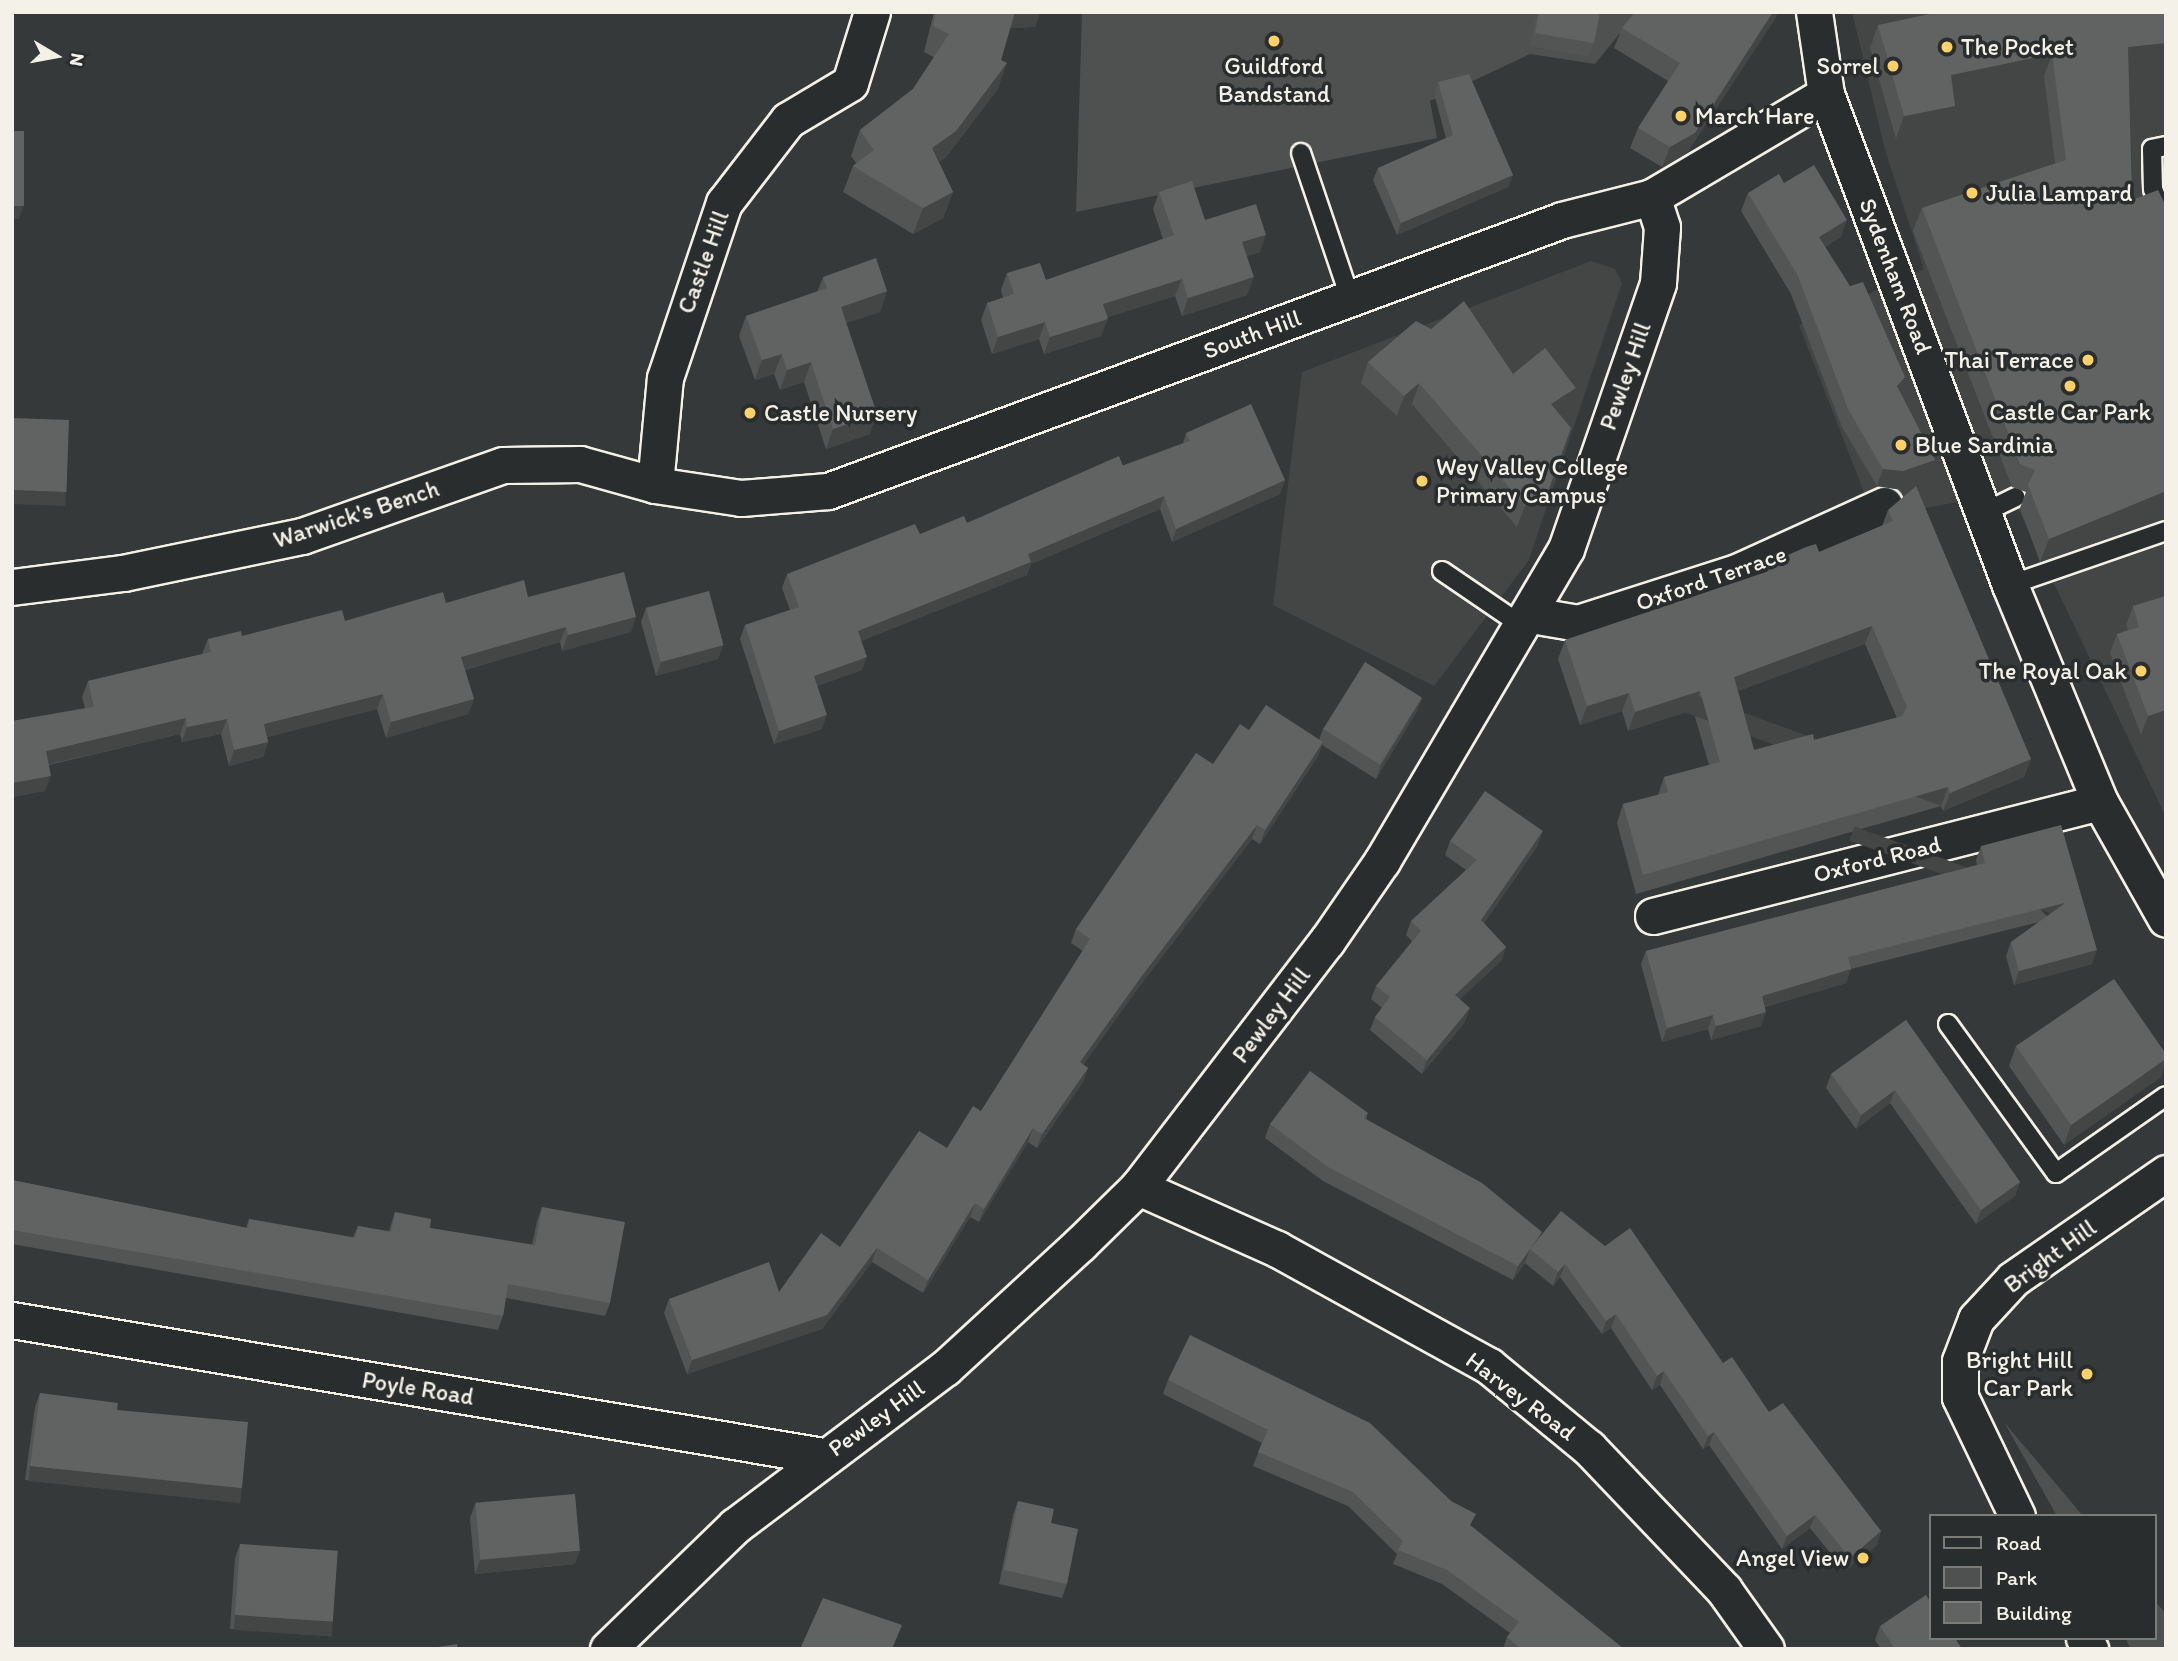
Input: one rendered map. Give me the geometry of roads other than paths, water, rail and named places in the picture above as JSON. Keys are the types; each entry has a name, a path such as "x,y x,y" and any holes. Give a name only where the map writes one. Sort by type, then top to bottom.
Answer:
{"street":[{"name":"Castle Hill","path":"655,485 665,378 723,203 788,120 850,83 872,12"},
{"name":"Sydenham Road","path":"1814,12 1826,94 1985,512 2010,585 2100,802 2166,919"},
{"name":"South Hill","path":"655,485 741,498 828,491 1562,220 1652,197 1826,94"},
{"name":"Pewley Hill","path":"608,1649 735,1526 823,1456 945,1368 1138,1187 1382,861 1527,621 1566,549 1658,283 1662,227 1652,197"},
{"name":"Warwick's Bench","path":"12,587 123,573 302,536 503,465 580,464 655,485"},
{"name":"Oxford Terrace","path":"1527,621 1578,623 1738,572 1884,505"},
{"name":"Oxford Road","path":"1653,916 2100,802"},
{"name":"Bright Hill","path":"2016,1514 1960,1397 1960,1361 1976,1319 2014,1279 2166,1172"},
{"name":"Harvey Road","path":"1138,1187 1277,1248 1489,1366 1589,1448 1724,1590 1766,1649"},
{"name":"Poyle Road","path":"12,1320 823,1456"}],"lane":[{"path":"2166,146 2152,149 2153,189 2166,222"},
{"path":"1301,153 1350,299"},
{"path":"1985,512 2016,497"},
{"path":"2010,585 2166,531"},
{"path":"1442,571 1527,621"},
{"path":"1948,1024 2056,1173 2166,1096"}],"place":[{"name":"Guildford Bandstand","path":"1274,41"},
{"name":"The Pocket","path":"1947,47"},
{"name":"Sorrel","path":"1893,66"},
{"name":"March Hare","path":"1681,116"},
{"name":"Julia Lampard","path":"1972,193"},
{"name":"Thai Terrace","path":"2088,360"},
{"name":"Castle Car Park","path":"2070,386"},
{"name":"Castle Nursery","path":"750,413"},
{"name":"Blue Sardinia","path":"1901,445"},
{"name":"Wey Valley College Primary Campus","path":"1422,481"},
{"name":"The Royal Oak","path":"2141,671"},
{"name":"Bright Hill Car Park","path":"2087,1374"},
{"name":"Angel View","path":"1863,1558"}]}
